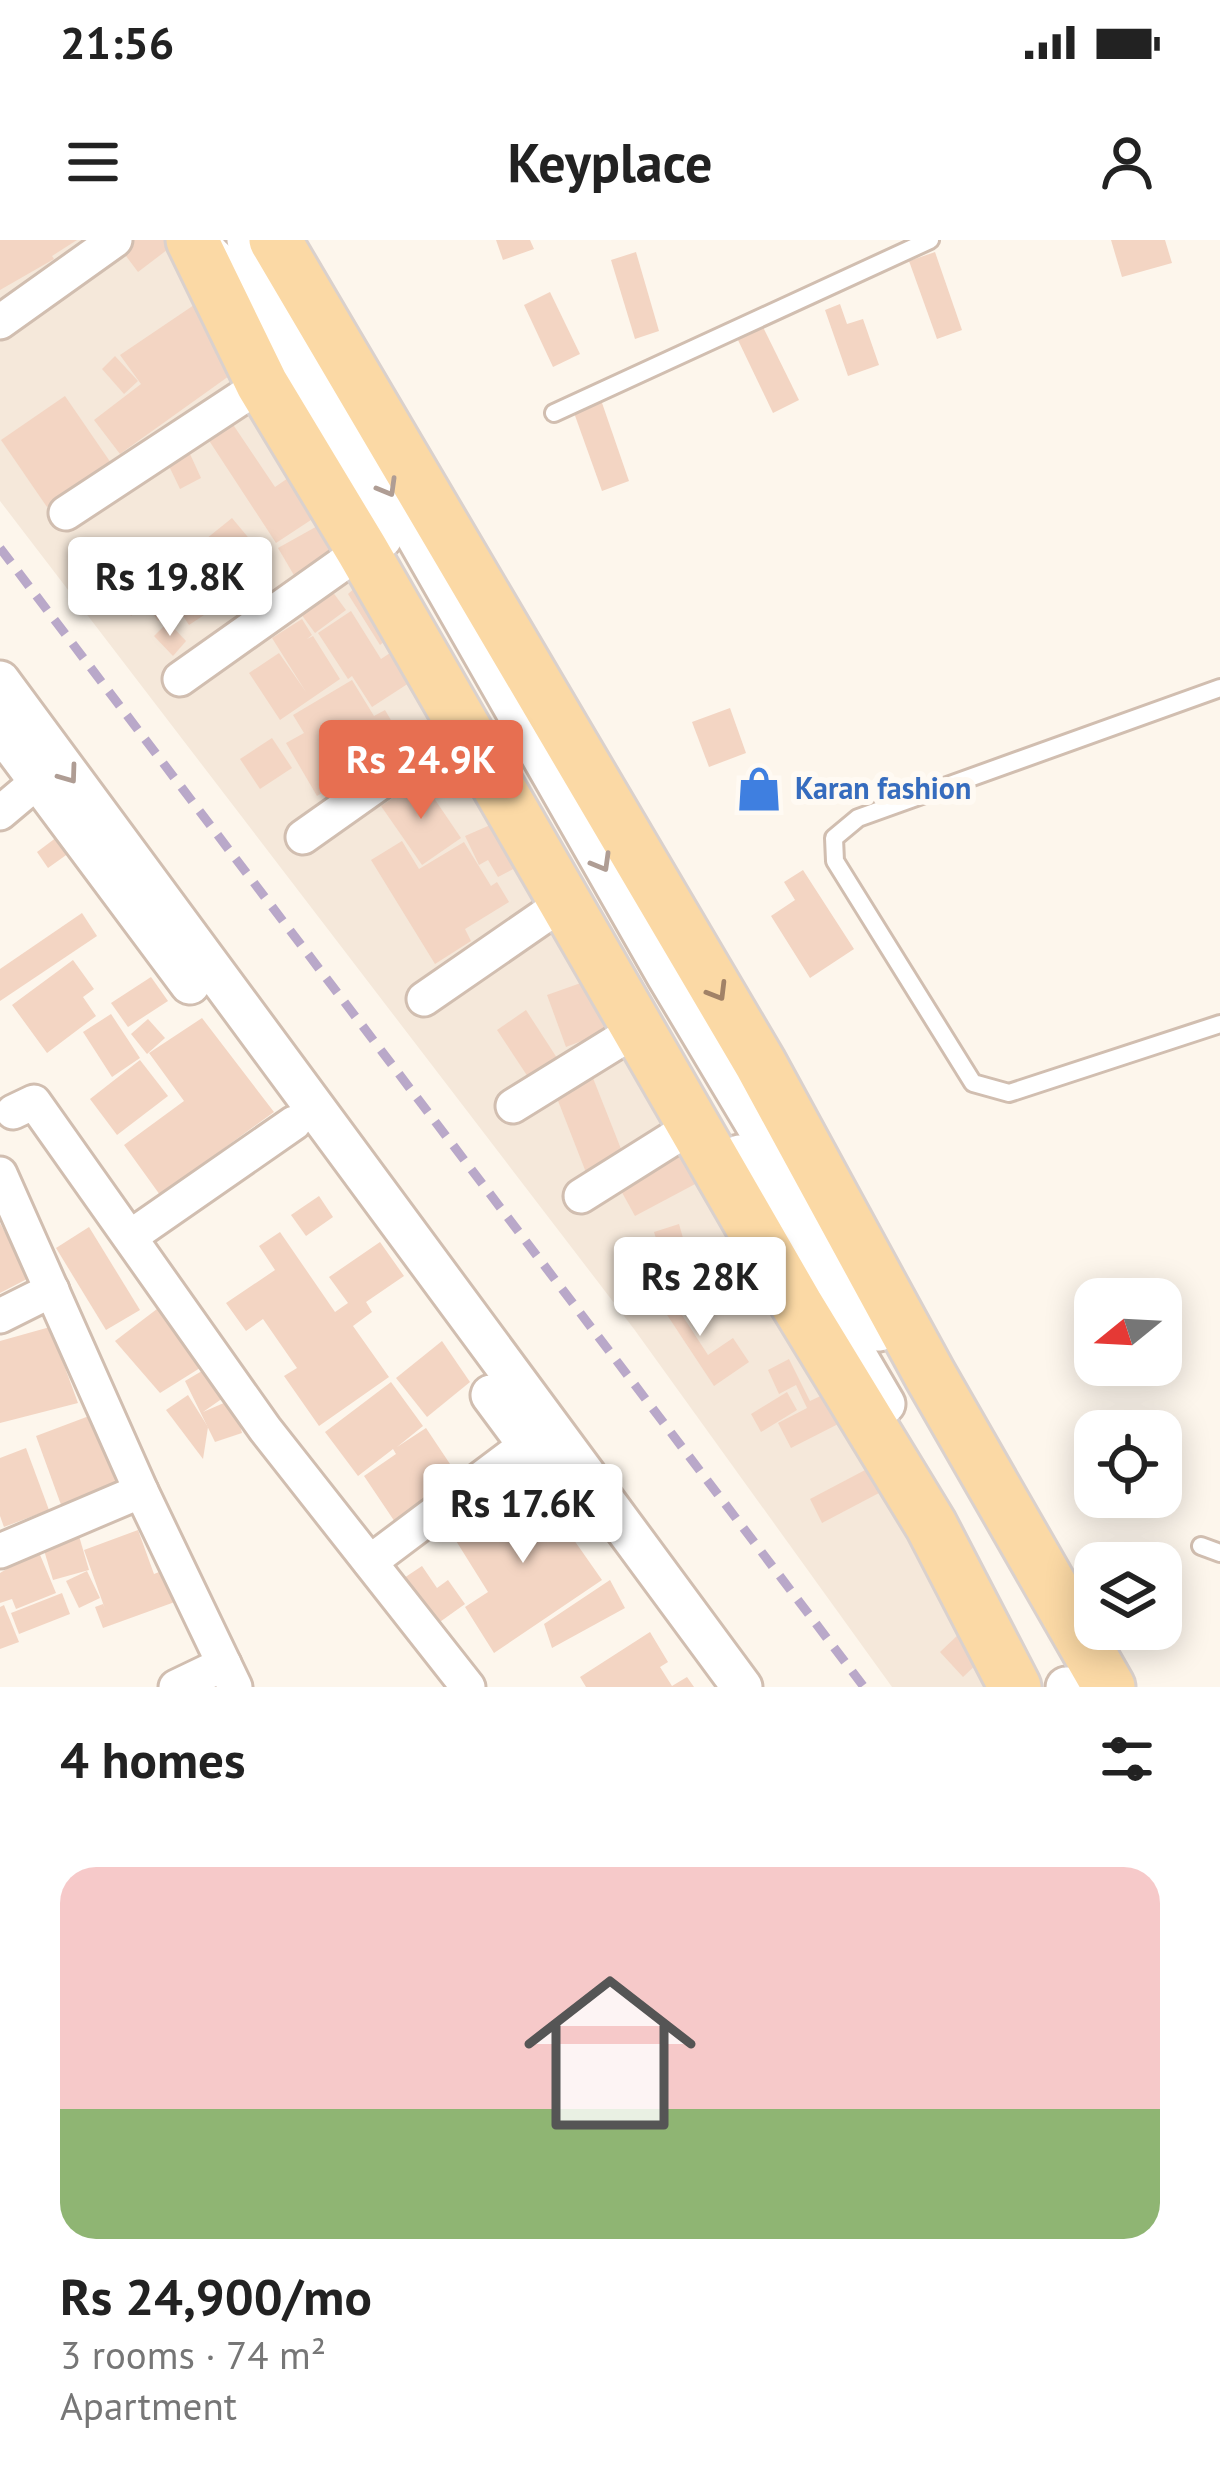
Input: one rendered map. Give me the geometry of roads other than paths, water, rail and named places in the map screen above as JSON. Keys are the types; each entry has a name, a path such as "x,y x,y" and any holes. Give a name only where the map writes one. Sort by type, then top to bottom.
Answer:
{"main road":[{"path":"193,240 262,384 797,1305 932,1525 1015,1687"},
{"path":"275,240 760,1063 930,1375 1109,1687"}],"street":[{"path":"0,322 115,240"},
{"path":"193,240 244,287 500,751 857,1354 1042,1687"},
{"path":"247,240 667,976 936,1428 1028,1595 1042,1618 1075,1649 1091,1687 1066,1687"},
{"path":"66,513 262,384"},
{"path":"180,679 362,550"},
{"path":"0,681 742,1687"},
{"path":"303,837 460,726"},
{"path":"0,729 709,1687"},
{"path":"0,813 38,781"},
{"path":"424,999 563,903"},
{"path":"513,1106 636,1030"},
{"path":"4,1108 34,1102 265,1429 469,1687"},
{"path":"130,1238 294,1123"},
{"path":"581,1196 694,1125"},
{"path":"0,1174 229,1676 176,1687"},
{"path":"0,1316 52,1290"},
{"path":"370,1562 527,1444"},
{"path":"0,1551 141,1491"}],"lane":[{"path":"554,413 930,240"},
{"path":"1220,688 858,818 834,838 835,861 973,1083 1010,1093 1220,1024"},
{"path":"1201,1546 1220,1552"}],"railway":[{"path":"0,548 864,1687"}],"place":[{"name":"Karan fashion","path":"759,789"}]}
